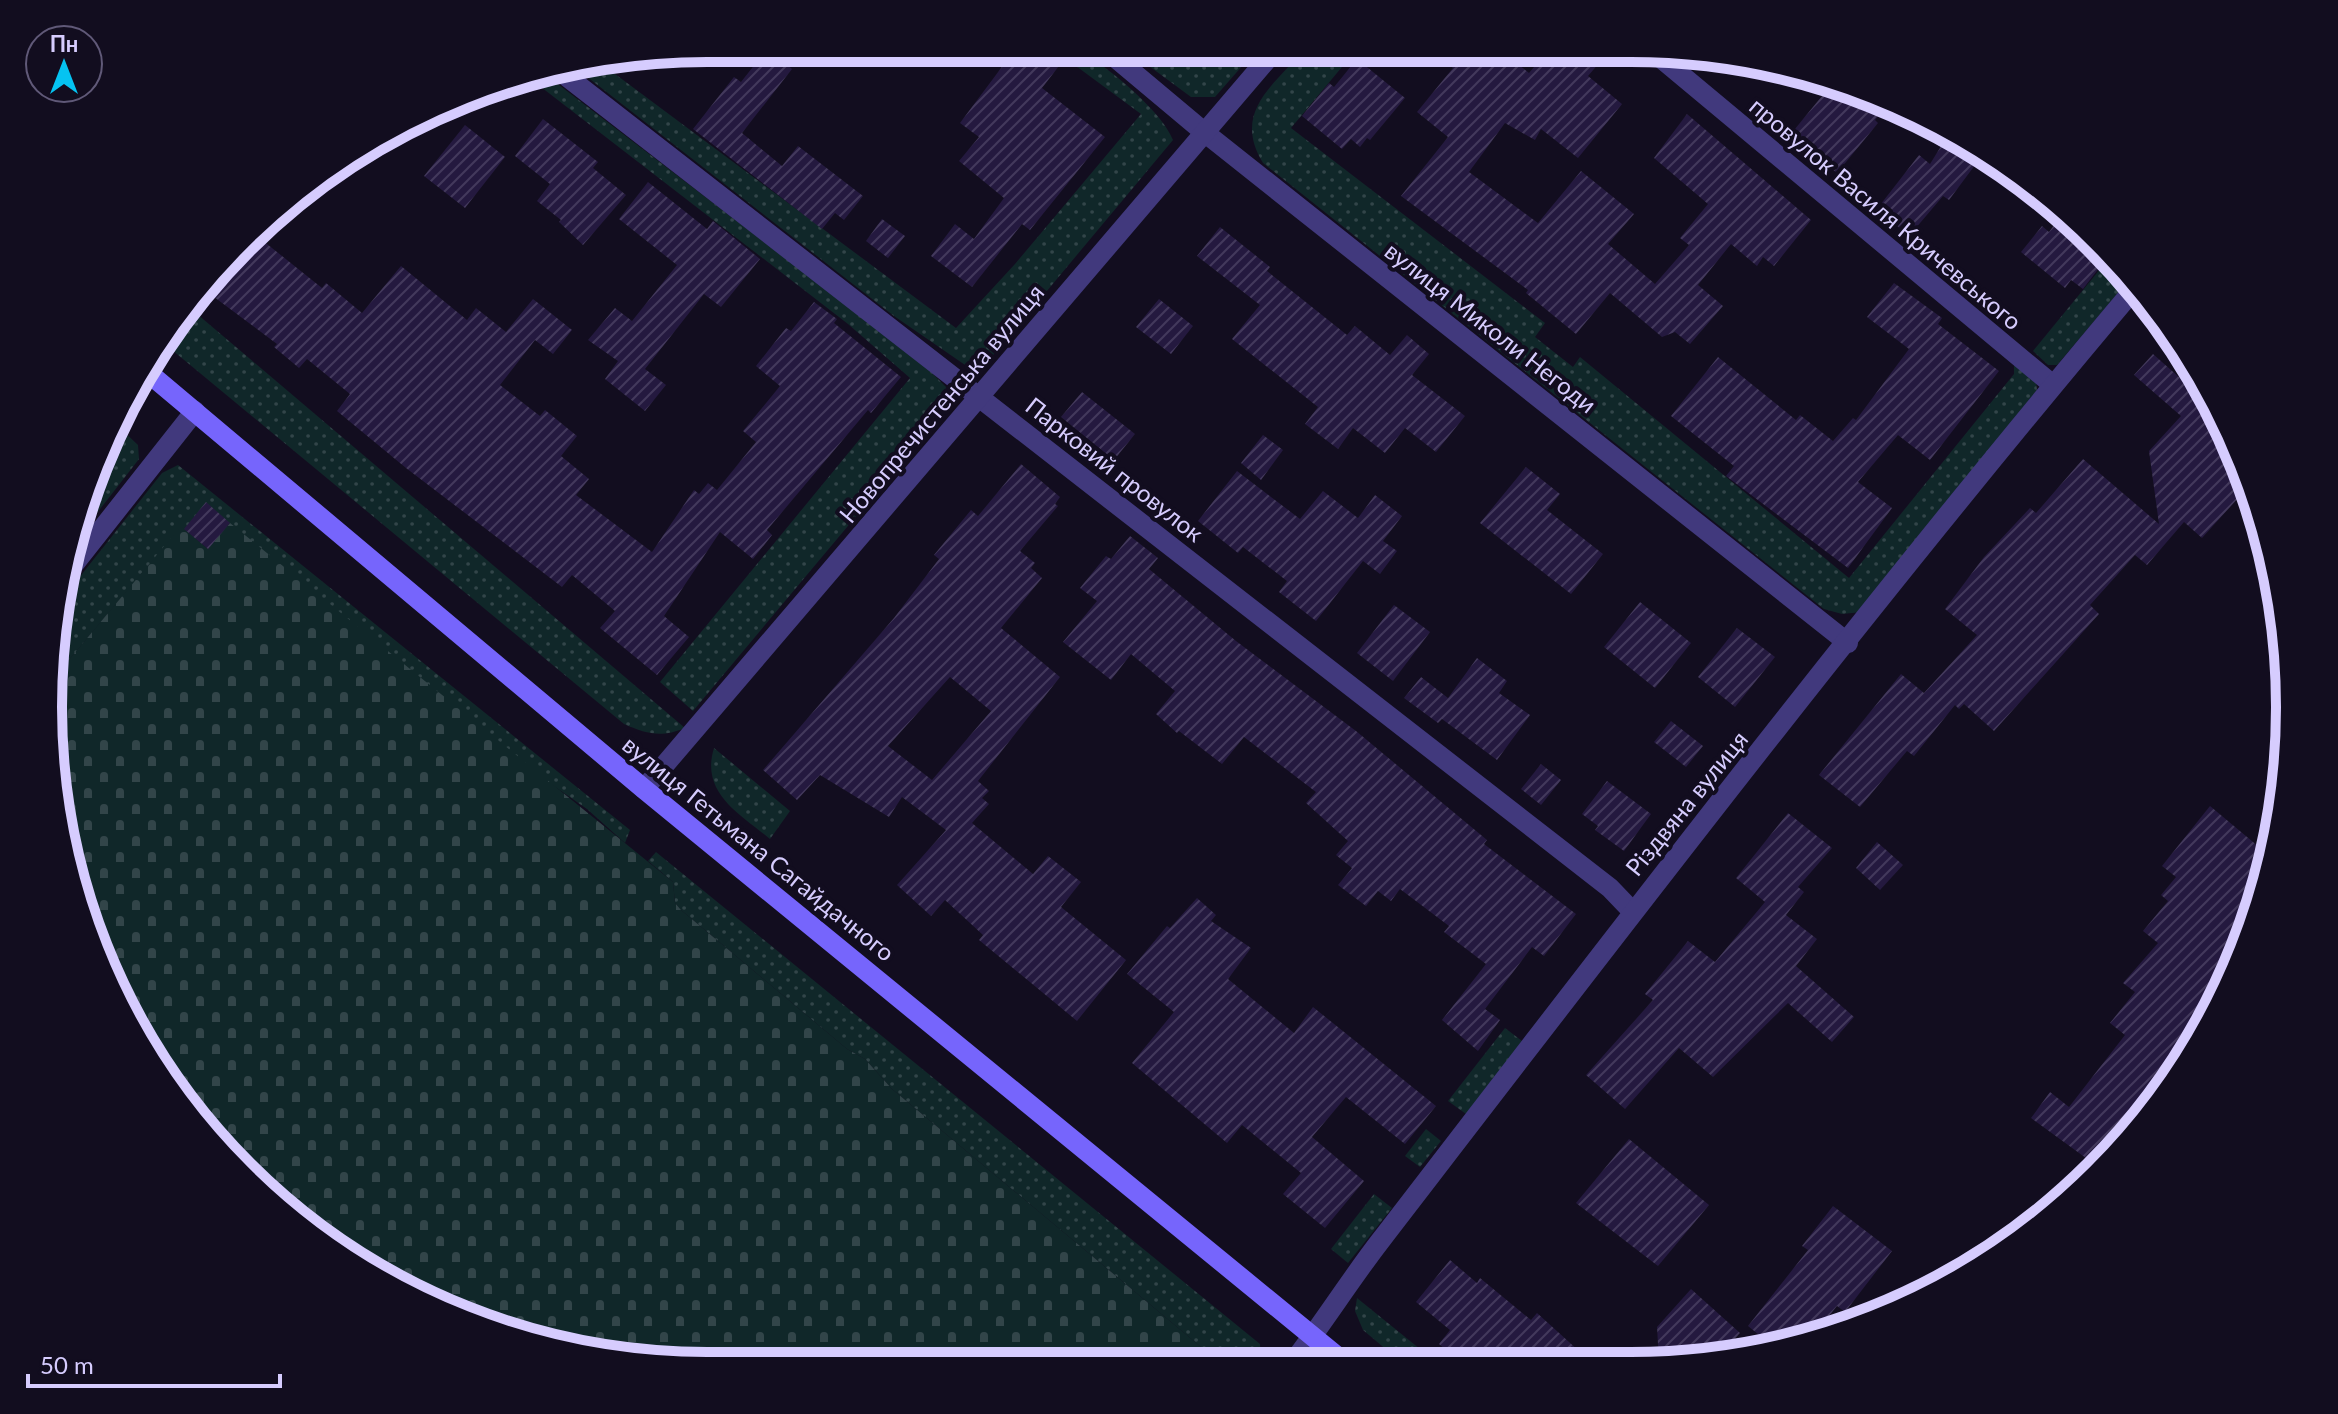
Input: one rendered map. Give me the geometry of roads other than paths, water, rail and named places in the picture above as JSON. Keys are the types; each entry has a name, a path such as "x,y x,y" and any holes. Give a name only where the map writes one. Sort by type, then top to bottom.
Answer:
{"main road":[{"name":"вулиця Гетьмана Сагайдачного","path":"153,377 644,789 1333,1352"}],"street":[{"name":"вулиця Миколи Негоди","path":"1121,62 1204,132 1848,643"},
{"name":"Новопречистенська вулиця","path":"644,789 1265,62"},
{"name":"провулок Василя Кричевського","path":"1667,63 2053,385"},
{"name":"Парковий провулок","path":"568,77 1597,878 1633,912"},
{"name":"Різдвяна вулиця","path":"1301,1352 1352,1277 1633,912 2053,385 2128,296"},
{"path":"80,557 195,411"}]}
